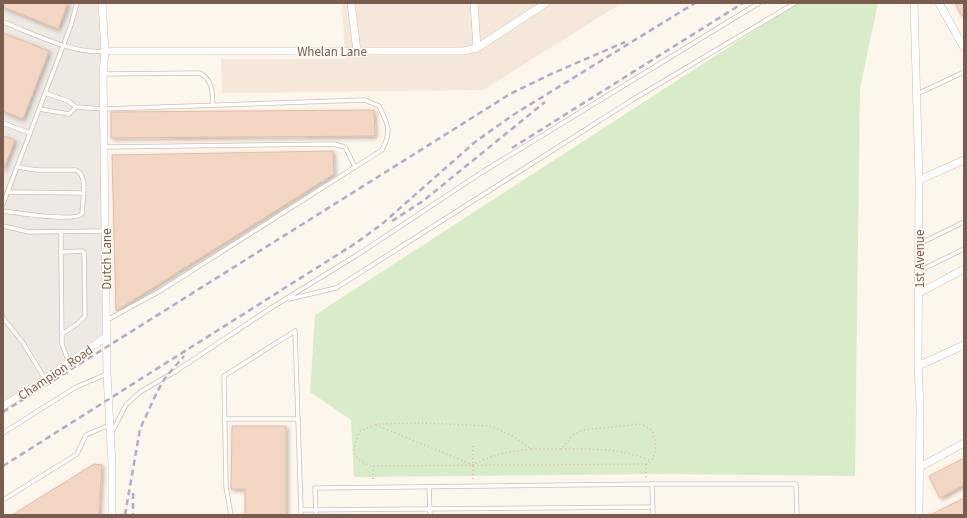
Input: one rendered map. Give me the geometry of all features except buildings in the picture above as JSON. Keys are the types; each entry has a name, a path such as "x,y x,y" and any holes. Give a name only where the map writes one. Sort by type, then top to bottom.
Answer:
{"street":[{"name":"Dutch Lane","path":"102,3 105,50 103,74 106,337 112,515"},
{"path":"351,3 357,51"},
{"path":"474,3 477,48"},
{"name":"Whelan Lane","path":"105,50 463,51 477,48 546,3"},
{"name":"1st Avenue","path":"914,3 919,180 919,515"},
{"path":"939,3 964,48"},
{"path":"919,180 964,160"},
{"path":"919,293 964,269"},
{"name":"Champion Road","path":"3,406 106,337"},
{"path":"918,366 964,345"},
{"path":"920,467 964,443"}],"lane":[{"path":"3,204 64,45 77,3"},
{"path":"110,436 126,405 140,392 176,371 284,300 357,255 484,171 759,3"},
{"path":"284,300 336,288 632,100 795,3"},
{"path":"3,22 64,45 93,52 105,50"},
{"path":"916,94 964,72"},
{"path":"103,74 200,73 208,78 212,84 213,105"},
{"path":"45,93 68,101 76,107 104,109 365,100 379,106 388,124 386,142 382,150 160,290 106,320"},
{"path":"39,109 69,114 76,107"},
{"path":"3,123 30,133"},
{"path":"105,147 334,144 345,147 355,167"},
{"path":"3,211 36,216 79,217 82,214 84,178 81,172 76,170 37,170 18,167"},
{"path":"8,192 83,193"},
{"path":"919,244 964,222"},
{"path":"3,226 29,232 105,231"},
{"path":"61,232 62,344 69,363"},
{"path":"919,271 964,249"},
{"path":"61,252 84,252 85,316 78,324 62,334"},
{"path":"3,318 22,343 45,379"},
{"path":"231,515 226,488 224,376 295,331 301,515"},
{"path":"3,433 76,387 107,374"},
{"path":"225,419 298,419"},
{"path":"3,500 77,454 86,435 109,425"},
{"path":"316,513 315,488 646,484 796,484 797,515"},
{"path":"652,484 653,515"},
{"path":"429,487 430,515"},
{"path":"301,510 316,513 430,509 653,507"}],"path":[{"path":"531,449 514,437 492,426 422,423 376,425 360,431 353,446 359,461 373,466 646,464 654,458 656,444 652,430 641,424 582,430 572,436 561,449"},
{"path":"376,425 473,465 509,451 531,449 603,449 623,452 651,461"},
{"path":"473,446 473,486"},
{"path":"646,464 646,484"},
{"path":"373,466 373,487"}],"shaded area":[{"path":"3,3 103,3 106,337 3,401"},
{"path":"342,3 622,3 483,90 222,93 221,59 345,59"}],"green space":[{"path":"797,3 878,3 860,88 855,476 659,474 354,477 351,420 310,392 315,315"}],"railway":[{"path":"3,466 356,243 382,224 475,142 513,115 695,3"},
{"path":"512,148 743,3"},
{"path":"3,412 510,94 551,74 625,42"},
{"path":"392,221 423,201 545,102"},
{"path":"125,515 140,429 165,378 184,356"},
{"path":"133,493 133,515"}]}
